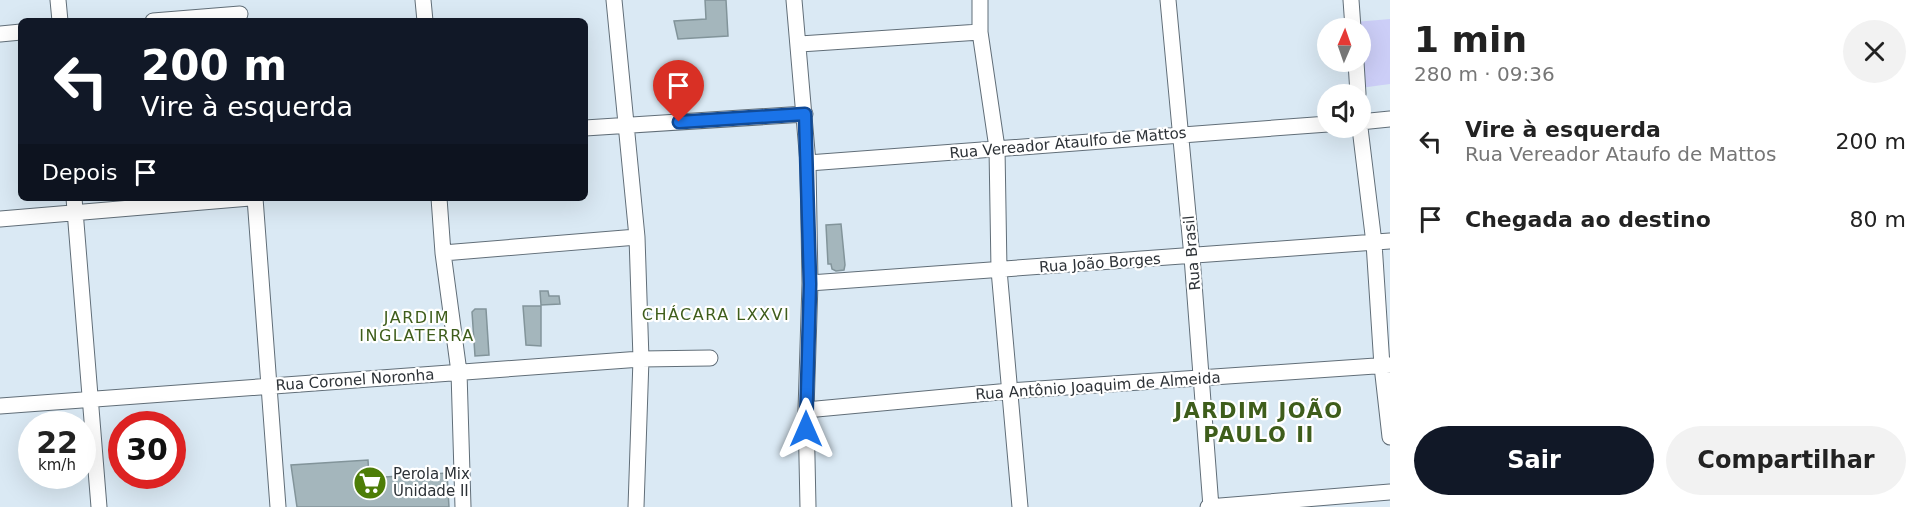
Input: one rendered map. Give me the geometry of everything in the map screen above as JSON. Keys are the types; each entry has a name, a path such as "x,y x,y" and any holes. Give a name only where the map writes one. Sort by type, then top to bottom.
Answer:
{"street":[{"path":"58,0 60,18"},
{"path":"423,0 425,18"},
{"path":"614,0 624,125 637,237 641,359 636,507"},
{"path":"794,0 800,44 808,164 810,284 806,410 808,507"},
{"path":"980,0 980,32 997,148 999,270 1020,507"},
{"name":"Rua Brasil","path":"1168,0 1192,257 1210,507"},
{"path":"1351,0 1352,18"},
{"path":"182,18 240,12"},
{"path":"0,34 18,32"},
{"path":"800,44 980,32"},
{"path":"588,128 805,114"},
{"path":"1371,121 1390,119"},
{"name":"Rua Vereador Ataulfo de Mattos","path":"808,164 1317,125"},
{"path":"1361,138 1386,366 1390,437"},
{"path":"0,219 75,205 174,201"},
{"path":"255,201 278,507"},
{"path":"439,201 443,253 459,372 463,507"},
{"path":"75,205 99,507"},
{"path":"443,253 637,237"},
{"name":"Rua João Borges","path":"810,284 1390,241"},
{"name":"Rua Coronel Noronha","path":"0,406 641,359 710,358"},
{"name":"Rua Antônio Joaquim de Almeida","path":"806,410 1010,391 1386,366"},
{"path":"1210,507 1390,492"}],"shaded area":[{"path":"1390,19 1390,84 1371,87 1371,84 1360,84 1360,72 1371,72 1371,21"}],"building":[{"path":"705,0 726,0 728,36 678,39 674,21 706,19"},
{"path":"841,224 845,265 844,270 836,271 832,269 831,264 828,264 826,225"},
{"path":"540,291 548,291 549,296 559,296 560,304 541,305"},
{"path":"523,306 541,306 541,346 526,345"},
{"path":"475,309 486,309 489,355 475,356 472,312"},
{"name":"Perola Mix Unidade II","path":"368,460 369,478 447,473 449,507 297,507 291,465"}],"place":[{"name":"Perola Mix Unidade II","path":"370,483"}],"district":[{"name":"CHÁCARA LXXVI","path":"716,314"},
{"name":"JARDIM INGLATERRA","path":"417,326"},
{"name":"JARDIM JOÃO PAULO II","path":"1259,423"}],"route":[{"path":"679,122 805,114 810,284 806,429"}]}
